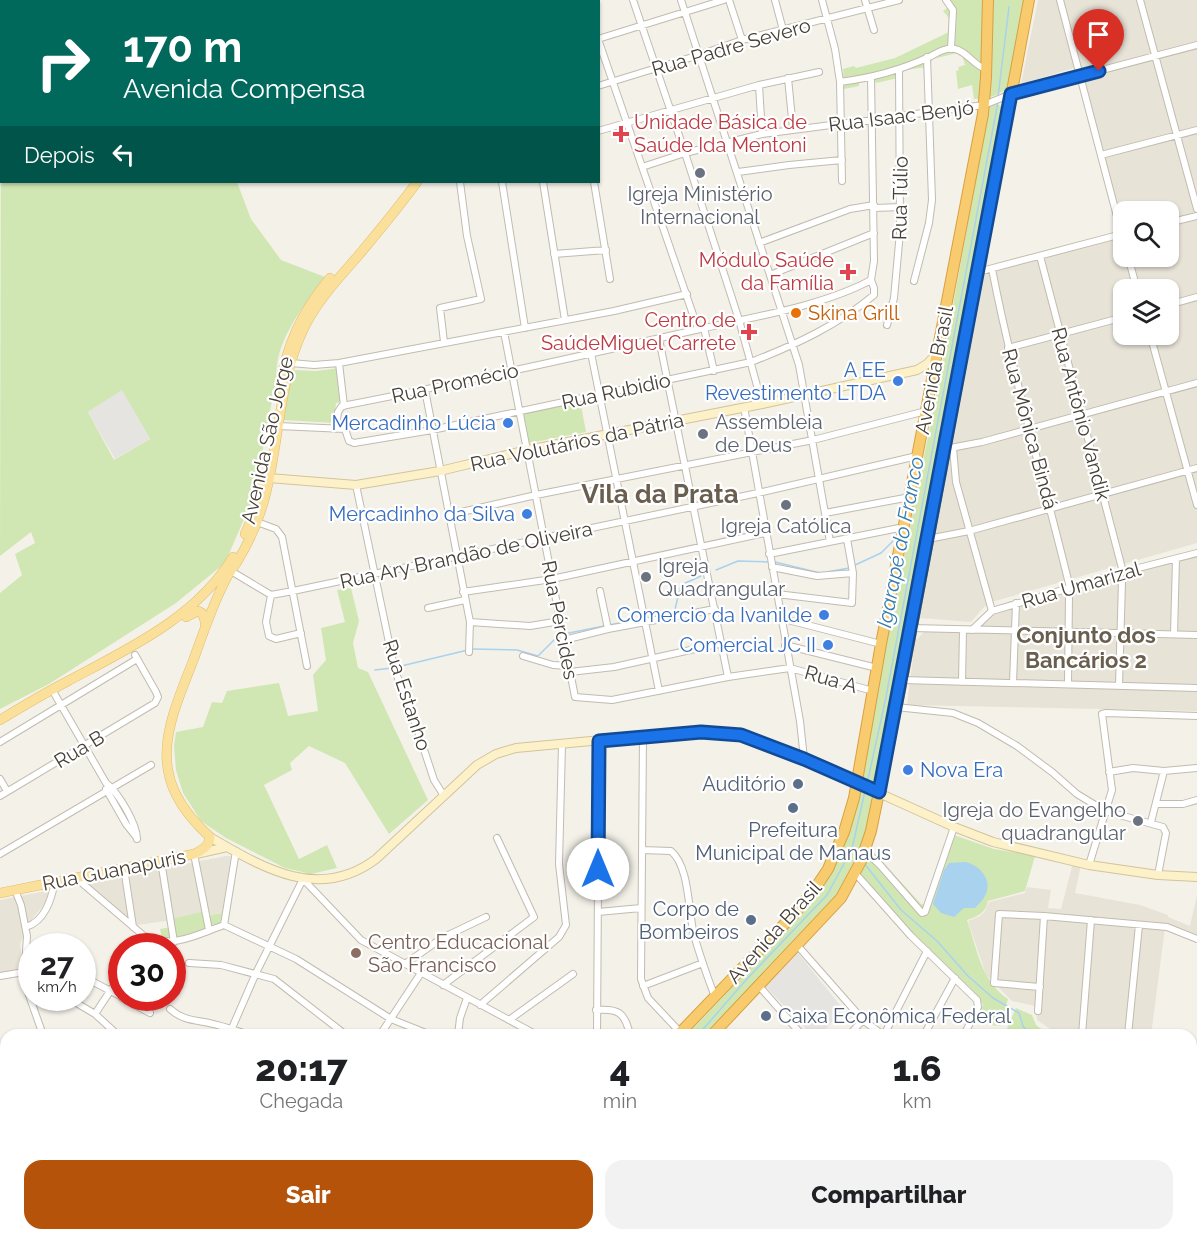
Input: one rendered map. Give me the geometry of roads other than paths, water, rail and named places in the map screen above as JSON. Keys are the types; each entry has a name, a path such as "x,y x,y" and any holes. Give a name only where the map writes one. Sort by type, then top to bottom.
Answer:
{"highway":[{"name":"Avenida Brasil","path":"684,1029 795,913 822,878 844,832 859,783 881,644 986,104 988,0"},
{"name":"Avenida Brasil","path":"718,1029 841,898 865,851 902,680 927,540 949,449 1009,95 1029,0"}],"main road":[{"name":"Avenida São Jorge","path":"0,720 123,651 183,613 202,598 229,564 247,531 259,496 282,370 298,324 314,297 396,202 409,183"},
{"name":"Avenida São Jorge","path":"210,837 193,821 179,800 168,771 167,731 225,580 257,522 269,478 291,363 304,327 316,306 404,201 416,183"},
{"path":"35,699 54,693 92,673 193,612 202,613 205,621 204,631"},
{"path":"194,854 206,847 210,837"},
{"name":"Rua Guanapuris","path":"0,893 194,854"}],"street":[{"path":"633,0 739,320 762,404"},
{"path":"681,0 794,345 830,542"},
{"path":"600,38 724,0"},
{"path":"729,0 742,40"},
{"path":"775,0 783,30"},
{"path":"822,0 840,82 842,181"},
{"name":"Rua Padre Severo","path":"600,85 699,56 742,40 827,19 866,3 876,7 899,0"},
{"path":"946,0 953,10 951,49"},
{"path":"1060,0 1113,201"},
{"path":"1140,0 1197,208"},
{"path":"866,3 874,30"},
{"path":"600,45 714,371"},
{"name":"Rua Isaac Benjó","path":"642,167 685,153 762,134 986,104 1009,95 1197,45"},
{"path":"840,82 899,69 951,49 964,53 978,66 986,69"},
{"path":"914,280 932,200 927,57"},
{"name":"Rua Túlio","path":"886,325 894,298 898,272 901,117 899,69"},
{"path":"600,131 759,85 819,72"},
{"path":"871,76 874,206 871,280"},
{"path":"788,78 793,129"},
{"path":"759,85 762,134"},
{"path":"1101,154 1197,130"},
{"path":"738,172 842,160"},
{"path":"444,342 440,308 481,299 467,236 460,183"},
{"path":"502,183 525,328"},
{"path":"543,183 565,320"},
{"path":"594,183 610,279"},
{"path":"759,243 850,209 874,206 900,207"},
{"path":"1179,220 1197,216"},
{"path":"770,275 874,233"},
{"path":"978,272 1113,236"},
{"path":"554,254 606,250"},
{"name":"Rua Antônio Vandik","path":"1040,256 1123,572"},
{"name":"Rua Mônica Bindá","path":"992,269 1008,348 1051,508 1069,591 1068,684"},
{"name":"Rua Promécio","path":"344,406 781,311 859,287 871,280"},
{"name":"Rua Rubidio","path":"336,429 346,430 349,441 354,443 432,430 751,362 794,345 849,314 875,292 871,280"},
{"path":"291,363 314,365 339,363 614,311 687,294"},
{"path":"1179,302 1197,297"},
{"path":"1008,348 1113,320"},
{"name":"Rua Pércides","path":"504,332 574,695 583,699 612,700 659,691"},
{"path":"659,339 695,506 728,677"},
{"path":"1153,345 1197,505"},
{"path":"591,353 635,562 659,691 789,668"},
{"name":"Rua Volutários da Pátria","path":"269,478 356,485 440,471 527,450 762,404 917,370 927,364 937,353"},
{"path":"278,426 336,429 338,409 344,406 339,363"},
{"path":"917,370 925,373 932,380"},
{"path":"992,611 949,449 1082,416 1197,383"},
{"path":"425,390 470,622 469,652"},
{"path":"744,407 800,721 804,759"},
{"path":"448,515 536,495 813,440 927,411"},
{"name":"Rua Ary Brandão de Oliveira","path":"271,595 758,493 918,456"},
{"path":"927,540 969,531 1197,468"},
{"name":"Rua Estanho","path":"356,485 397,678 411,710 434,780 444,796"},
{"path":"825,513 910,497"},
{"path":"257,522 276,529 282,537 308,666"},
{"path":"769,554 905,527"},
{"path":"464,592 552,579 765,532"},
{"path":"777,594 852,602 854,573 847,539"},
{"name":"Rua Umarizal","path":"972,630 992,611 1069,591 1123,572 1197,553"},
{"path":"1174,634 1176,559"},
{"path":"772,567 817,576 854,573"},
{"path":"231,571 271,595 266,618 269,636 276,639 301,633"},
{"path":"1119,686 1122,580"},
{"path":"600,591 608,629"},
{"path":"428,608 465,600"},
{"path":"1013,683 1016,603"},
{"path":"564,640 608,629 715,609"},
{"path":"780,618 881,644"},
{"path":"470,622 530,626 560,621"},
{"path":"911,628 1197,635"},
{"path":"962,682 963,630"},
{"path":"523,656 569,669 598,670 722,643"},
{"path":"785,645 877,668"},
{"name":"Rua B","path":"0,796 157,700 156,692 136,657 61,705"},
{"name":"Rua A","path":"789,668 873,691"},
{"path":"902,680 1197,688"},
{"path":"54,693 106,783 126,824 137,839 137,831 109,789"},
{"path":"0,742 61,705"},
{"path":"896,708 953,713 978,723 1017,746 1052,771 1077,794 1105,811 1150,822 1165,830 1158,874"},
{"path":"1089,865 1112,790 1102,714 1197,716"},
{"path":"210,837 275,871 303,879 321,880 341,877 369,865 477,765 496,754 516,748 643,736 701,732 730,733 751,738 804,759 954,827 993,842 1089,865 1197,877"},
{"path":"643,736 640,970 643,986 657,1009 675,1029"},
{"path":"597,1029 599,741"},
{"path":"480,1005 565,930 559,864 562,744"},
{"path":"0,854 151,765"},
{"path":"1109,772 1133,768 1164,771 1197,768"},
{"path":"1150,822 1157,804 1164,771"},
{"path":"0,779 7,791"},
{"path":"1157,804 1183,804 1197,800"},
{"path":"865,851 922,913 925,912 954,827"},
{"path":"444,985 531,920 534,914 497,838"},
{"path":"224,925 232,849"},
{"name":"Rua Guanapuris","path":"194,854 232,849"},
{"path":"642,850 671,852 676,856 684,876 693,933 715,997"},
{"path":"194,854 208,930"},
{"path":"160,861 172,933"},
{"path":"124,868 133,928"},
{"path":"855,873 895,919 979,1003 967,1029"},
{"path":"76,878 140,933"},
{"path":"231,1029 303,879"},
{"path":"303,879 357,937 421,974 526,1029"},
{"path":"26,927 44,914 56,882"},
{"path":"15,890 21,905 26,933"},
{"path":"598,912 641,908"},
{"path":"1040,987 994,983 998,917 1001,913 1167,927 1197,939"},
{"path":"1038,1011 1044,916"},
{"path":"405,964 442,938 486,917"},
{"path":"1082,1029 1091,920"},
{"path":"186,938 224,925 296,959 391,1019 417,1029"},
{"path":"1129,1029 1139,925"},
{"path":"797,945 863,1020 876,1029"},
{"path":"887,1029 927,951"},
{"path":"189,963 222,965 266,976 281,984 338,1029"},
{"path":"643,986 703,963"},
{"path":"0,976 18,973"},
{"path":"384,1029 421,974"},
{"path":"509,1020 573,974"},
{"path":"927,1029 955,978"},
{"path":"759,986 797,1029"},
{"path":"95,1014 108,994"},
{"path":"459,1029 467,998"},
{"path":"596,1010 621,1013 629,1029"},
{"path":"36,1011 41,1029"},
{"path":"90,1011 111,1029"},
{"path":"146,1011 150,1013"},
{"path":"172,1011 188,1020 220,1029"},
{"path":"855,1029 863,1020"}],"water":[{"path":"965,862 978,868 985,876 988,886 986,894 975,908 964,908 954,917 941,913 933,904 944,870 949,863"}],"waterway":[{"name":"Igarapé do Franco","path":"998,97 1009,7"},
{"name":"Igarapé do Franco","path":"867,784 886,697 998,102"},
{"path":"853,566 881,553 893,541"},
{"path":"716,570 738,561 770,562"},
{"path":"775,562 820,573"},
{"path":"827,572 849,568"},
{"path":"647,618 674,613 681,585 701,576"},
{"path":"609,625 642,619"},
{"path":"564,634 604,626"},
{"path":"472,649 517,650 538,656 560,634"},
{"path":"397,667 468,650"},
{"path":"375,670 392,668"},
{"name":"Igarapé do Franco","path":"703,1029 746,980 827,895 852,849 865,791"},
{"path":"852,849 859,856"},
{"path":"864,863 901,910 937,941 968,976 993,998 1019,1013 1025,1029"}],"place":[{"name":"Unidade Básica de Saúde Ida Mentoni","path":"621,134"},
{"name":"Igreja Ministério Internacional","path":"700,173"},
{"name":"Módulo Saúde da Família","path":"848,272"},
{"name":"Skina Grill","path":"796,313"},
{"name":"Centro de SaúdeMiguel Carrete","path":"749,332"},
{"name":"A EE Revestimento LTDA","path":"898,381"},
{"name":"Mercadinho Lúcia","path":"508,423"},
{"name":"Assembleia de Deus","path":"703,434"},
{"name":"Igreja Católica","path":"786,505"},
{"name":"Mercadinho da Silva","path":"527,514"},
{"name":"Igreja Quadrangular","path":"646,577"},
{"name":"Comercio da Ivanilde","path":"824,615"},
{"name":"Comercial JC II","path":"828,645"},
{"name":"Nova Era","path":"908,770"},
{"name":"Auditório","path":"798,784"},
{"name":"Prefeitura Municipal de Manaus","path":"793,808"},
{"name":"Igreja do Evangelho quadrangular","path":"1138,821"},
{"name":"Corpo de Bombeiros","path":"751,920"},
{"name":"Centro Educacional São Francisco","path":"356,953"},
{"name":"Caixa Econômica Federal","path":"766,1016"}],"district":[{"name":"Vila da Prata","path":"660,494"},
{"name":"Conjunto dos Bancários 2","path":"1086,648"}]}
